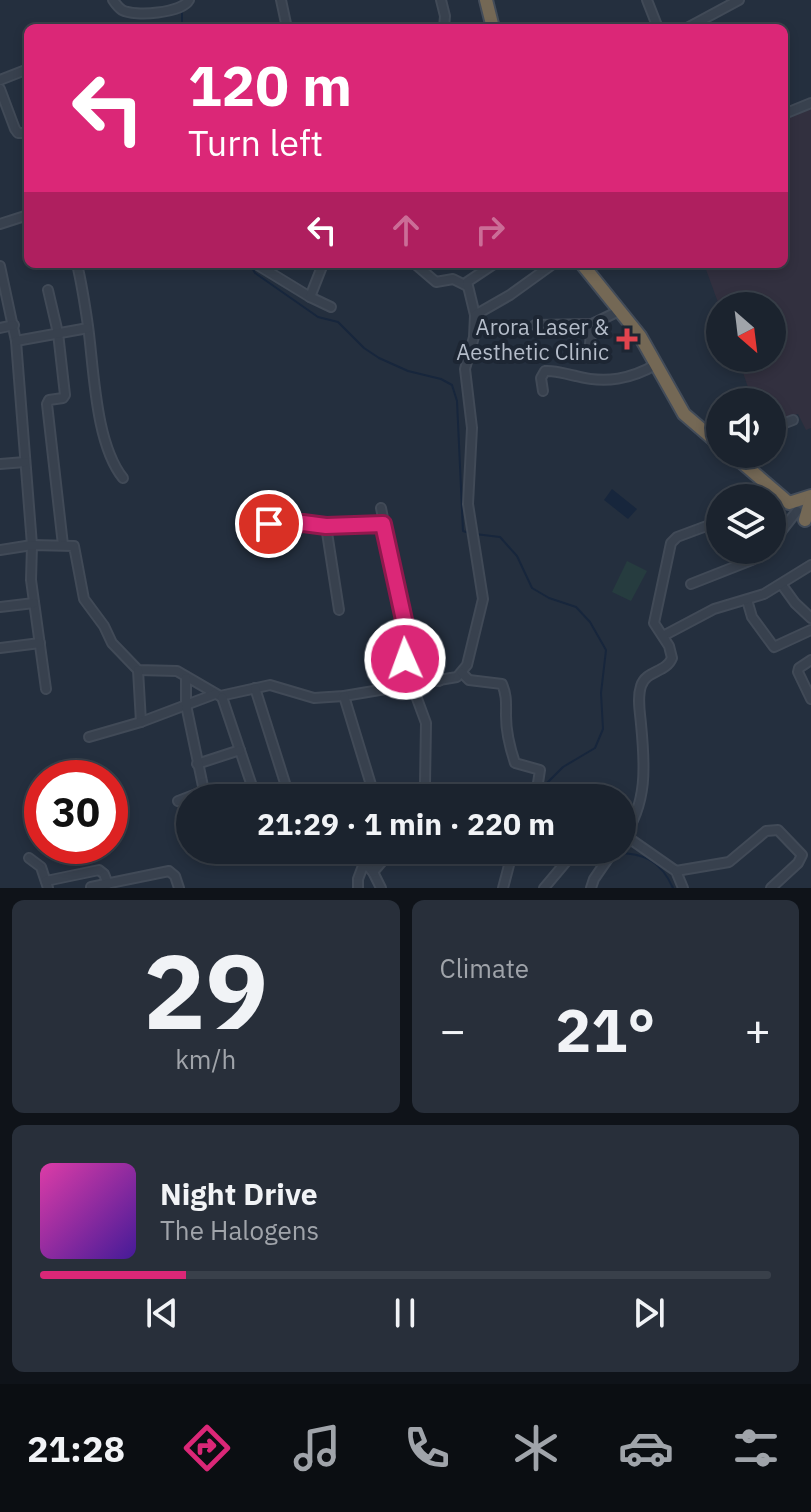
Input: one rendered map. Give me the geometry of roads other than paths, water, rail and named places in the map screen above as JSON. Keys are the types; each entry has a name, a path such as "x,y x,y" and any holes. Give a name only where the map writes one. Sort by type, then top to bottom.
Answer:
{"highway":[{"path":"486,0 492,24"},
{"path":"585,268 621,310 657,364 684,414 706,433"},
{"path":"747,468 765,484"},
{"path":"801,515 811,498"},
{"path":"801,515 811,498"}],"street":[{"path":"113,0 121,9 130,12 153,12 181,9 189,0"},
{"path":"281,0 286,24"},
{"path":"441,0 444,24"},
{"path":"647,0 656,24"},
{"path":"696,24 739,0"},
{"path":"0,80 24,71"},
{"path":"0,89 2,102 15,129 18,133 24,133"},
{"path":"788,112 811,103"},
{"path":"0,224 24,216"},
{"path":"0,266 16,341 32,545 31,580 46,689"},
{"path":"78,268 98,407 112,458 123,478"},
{"path":"263,268 331,307"},
{"path":"310,297 321,268"},
{"path":"420,268 436,282 453,279 467,286"},
{"path":"89,737 219,695 270,685 314,698 448,680 462,673 483,599 468,504 472,428 465,369 474,337 475,315 467,286 469,279 482,268"},
{"path":"475,315 547,268"},
{"path":"48,290 58,333 65,395 49,400 47,414 63,545"},
{"path":"535,325 592,324 621,310"},
{"path":"590,344 592,324"},
{"path":"0,328 14,325"},
{"path":"16,341 88,328"},
{"path":"543,391 541,378 545,371 555,370 581,378 619,380 657,364"},
{"path":"786,423 793,420"},
{"path":"0,464 25,462"},
{"path":"381,508 406,629 405,661 417,667 435,669 439,681"},
{"path":"786,529 801,515"},
{"path":"260,538 269,524 383,524"},
{"path":"326,526 339,610"},
{"path":"636,817 643,789 640,689 646,677 667,667 672,658 654,619 671,543 677,537 706,526"},
{"path":"0,550 32,545 73,545 84,599 112,643 138,670 141,722"},
{"path":"691,584 742,564"},
{"path":"663,636 714,609 747,600 782,585 811,565"},
{"path":"782,585 811,618"},
{"path":"747,600 752,617 774,647 811,630"},
{"path":"0,607 34,603"},
{"path":"0,648 40,643"},
{"path":"811,660 798,672 811,699"},
{"path":"138,670 177,671 219,695 251,784"},
{"path":"462,673 469,680 502,684 508,698 509,746 515,763 540,770 538,784"},
{"path":"186,678 186,705 202,784"},
{"path":"412,685 426,723 425,784"},
{"path":"255,688 285,783"},
{"path":"344,696 371,784"},
{"path":"197,764 240,750"},
{"path":"676,871 729,862 772,828 778,830 802,855 774,887"},
{"path":"636,844 676,871 683,888"},
{"path":"37,864 47,885 101,871 108,884"},
{"path":"358,888 363,864"},
{"path":"366,864 381,888"},
{"path":"373,872 380,864"},
{"path":"503,888 509,864"},
{"path":"544,888 564,864"},
{"path":"591,888 604,864"},
{"path":"86,873 91,888 108,884 135,884 169,871 175,876 179,888"}],"water":[{"path":"612,489 637,509 628,519 604,500"}],"waterway":[{"path":"182,10 182,24"},
{"path":"252,268 318,317 338,322 379,358 452,385 457,401 463,531 469,533"},
{"path":"475,534 500,537 517,556 532,588 549,598 576,607 590,622 606,650 601,693 603,729 595,748 563,767 547,784"},
{"path":"636,855 657,865 673,888"}],"place":[{"name":"Arora Laser & Aesthetic Clinic","path":"627,339"}]}
